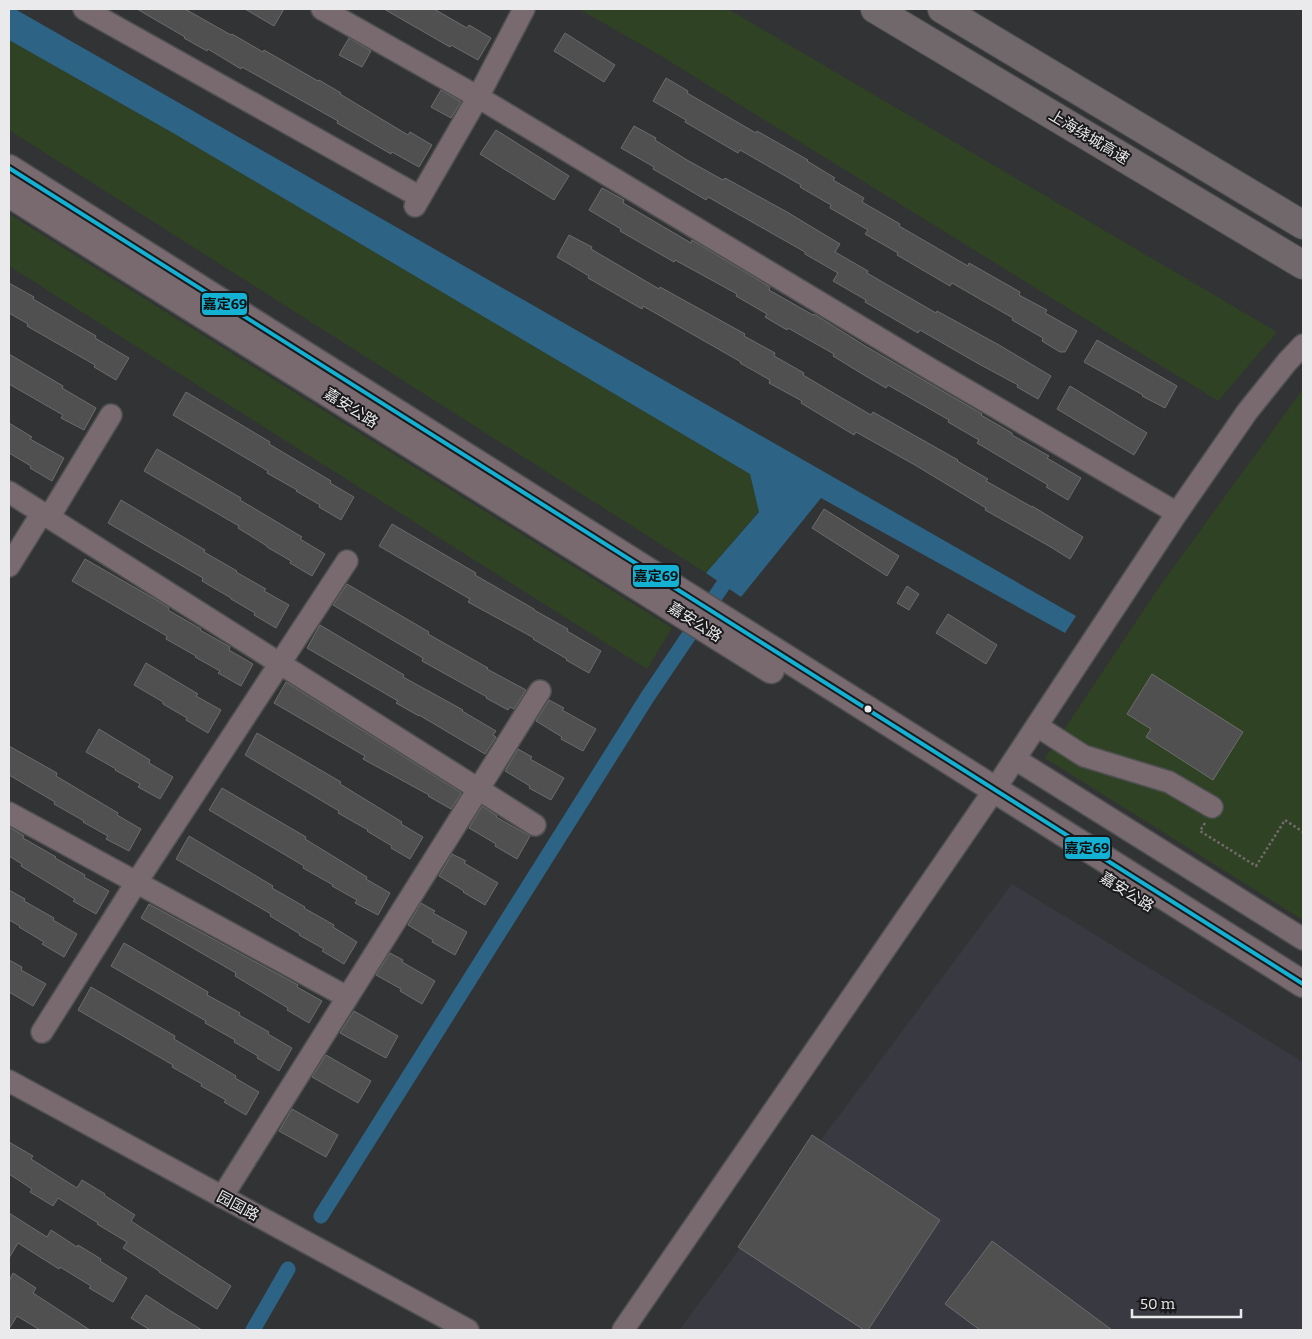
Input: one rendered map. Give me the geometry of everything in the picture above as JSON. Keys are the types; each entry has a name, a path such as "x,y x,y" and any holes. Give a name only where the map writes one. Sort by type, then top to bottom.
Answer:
{"highway":[{"name":"上海绕城高速","path":"875,9 1303,265"},
{"path":"942,9 1303,225"}],"main road":[{"name":"嘉安公路","path":"9,168 722,628 990,796 1303,984"},
{"name":"嘉安公路","path":"9,194 680,601"},
{"name":"嘉安公路","path":"990,796 1303,1004"}],"street":[{"path":"84,9 418,202 478,97 524,9"},
{"path":"322,9 478,97 932,370 1177,513"},
{"path":"623,1330 990,796 1177,513 1247,412 1303,345"},
{"path":"9,566 37,521 54,509 111,415"},
{"path":"9,492 535,825"},
{"path":"42,1032 136,882 347,561"},
{"path":"222,1197 540,691"},
{"path":"1037,726 1084,756 1169,782 1212,808"},
{"path":"1015,759 1303,939"},
{"path":"9,813 347,997"},
{"name":"园国路","path":"9,1081 468,1330"}],"path":[{"path":"1212,808 1200,831 1256,866 1285,820 1303,832"}],"shaded area":[{"path":"1012,884 1303,1062 1303,1330 679,1330"}],"green space":[{"path":"579,9 728,9 1277,332 1218,401 661,56"},
{"path":"9,40 173,133 750,474 759,511 706,573 9,130"},
{"path":"9,214 672,628 647,669 9,266"},
{"path":"1303,389 1303,920 1045,758 1157,590"}],"water":[{"path":"9,9 15,9 1076,616 1065,633 821,498 741,597 706,573 759,512 750,474 173,133 9,40"}],"building":[{"path":"137,9 185,9 319,80 408,135 410,132 432,145 419,167 392,152 391,154 337,123 338,121 242,67 241,69 208,49 207,51"},
{"path":"245,9 284,9 274,26"},
{"path":"384,9 434,9 467,28 469,25 491,38 478,60 451,45 450,47"},
{"path":"565,33 615,65 604,82 554,51"},
{"path":"349,38 371,51 362,67 339,55"},
{"path":"666,78 688,91 687,93 756,133 757,131 808,160 835,178 833,180 864,198 862,202 900,224 899,226 968,266 969,263 1020,292 1019,295 1047,310 1045,313 1077,331 1065,352 1060,352 1042,341 1043,338 1012,320 1013,318 952,283 950,286 897,255 898,253 865,234 868,230 830,208 831,205 800,187 801,185 740,150 738,153 653,101"},
{"path":"441,90 461,102 451,118 431,107"},
{"path":"634,126 656,138 655,140 687,160 723,180 725,178 787,212 840,244 835,252 868,271 867,273 936,313 937,311 999,345 1051,376 1038,399 1017,387 1018,385 920,330 918,333 865,302 866,300 833,281 838,273 805,254 805,252 708,197 706,200 621,148"},
{"path":"496,130 569,176 554,200 480,154"},
{"path":"602,188 624,200 623,203 691,243 692,240 770,287 769,290 814,314 1049,456 1047,458 1081,478 1068,500 1046,487 1048,485 977,443 979,440 948,422 949,420 888,385 886,388 833,356 834,354 765,317 767,314 736,296 737,294 675,260 674,262 620,231 621,229 589,210"},
{"path":"569,235 592,247 591,249 659,289 660,287 745,334 744,336 775,353 774,356 804,373 803,375 871,415 873,412 958,460 988,479 986,481 1083,537 1070,559 985,510 986,508 915,465 856,432 854,435 801,403 802,401 769,383 770,380 741,362 643,306 642,309 588,278 589,276 557,257"},
{"path":"9,283 129,358 116,380 94,367 95,365 27,326 28,324 9,313"},
{"path":"1097,340 1177,386 1165,408 1084,362"},
{"path":"9,354 96,408 84,430 61,418 63,415 9,384"},
{"path":"1070,386 1147,433 1134,455 1057,409"},
{"path":"186,392 270,442 269,444 354,497 341,520 319,507 320,505 297,490 267,473 268,471 173,415"},
{"path":"9,423 32,437 30,439 64,458 52,481 9,453"},
{"path":"157,449 241,498 240,500 302,537 300,539 325,554 312,576 238,528 239,526 144,471"},
{"path":"121,500 205,550 204,552 289,605 276,628 202,581 203,578 108,523"},
{"path":"824,509 899,556 887,576 812,528"},
{"path":"392,524 476,573 475,575 568,629 567,631 601,651 589,673 534,638 468,602 470,599 379,546"},
{"path":"85,559 160,602 169,608 168,610 230,647 229,650 253,664 241,686 218,673 220,671 166,639 167,636 72,581"},
{"path":"347,584 429,632 428,634 487,669 526,690 514,709 510,707 508,710 486,698 422,661 423,658 333,605"},
{"path":"907,586 919,594 909,610 897,603"},
{"path":"948,614 997,645 986,664 936,633"},
{"path":"320,625 404,675 403,677 463,710 496,731 493,735 496,737 485,754 396,703 398,701 307,648"},
{"path":"146,663 221,710 208,733 186,720 187,718 163,704 163,702 134,685"},
{"path":"1152,674 1243,732 1213,780 1146,737 1151,729 1127,714"},
{"path":"286,682 460,792 461,794 451,809 363,759 365,756 274,703"},
{"path":"549,700 564,708 562,710 596,729 583,751 561,739 562,737 536,721"},
{"path":"99,729 150,760 149,763 173,777 160,799 138,787 140,784 86,752"},
{"path":"257,733 341,782 340,784 423,837 410,859 391,848 392,846 368,830 338,813 339,811 245,755"},
{"path":"9,746 57,773 56,776 141,829 129,851 106,839 108,836 9,775"},
{"path":"518,749 532,757 530,759 564,778 551,800 529,788 530,786 505,771"},
{"path":"222,788 306,837 305,839 390,893 378,915 355,903 357,900 303,868 304,866 209,810"},
{"path":"482,806 496,817 530,836 517,859 469,828"},
{"path":"9,827 24,836 23,838 109,891 96,914 73,901 75,899 21,866 22,864 9,856"},
{"path":"189,836 273,886 272,888 334,925 333,927 357,942 344,964 322,951 324,949 270,916 271,914 176,859"},
{"path":"452,854 466,861 464,863 498,883 485,905 439,876"},
{"path":"9,890 77,934 64,957 9,920"},
{"path":"421,903 435,911 433,913 467,932 455,955 408,925"},
{"path":"149,904 298,985 297,987 322,1001 309,1023 235,976 236,973 141,918"},
{"path":"124,943 208,992 207,995 240,1013 239,1015 292,1048 279,1071 234,1042 235,1040 205,1023 206,1021 111,966"},
{"path":"390,953 435,981 422,1004 376,975"},
{"path":"9,960 22,967 21,970 46,984 33,1006 9,992"},
{"path":"91,987 175,1036 174,1039 259,1092 246,1115 224,1102 226,1100 201,1086 202,1084 172,1067 173,1065 78,1010"},
{"path":"354,1011 398,1036 386,1058 340,1033"},
{"path":"326,1055 371,1081 358,1103 312,1077"},
{"path":"292,1109 338,1135 326,1157 279,1131"},
{"path":"812,1135 940,1220 868,1330 864,1330 738,1247"},
{"path":"9,1142 33,1156 31,1159 77,1188 82,1180 105,1194 135,1215 131,1221 231,1286 217,1309 123,1248 127,1242 98,1223 58,1198 53,1206 30,1192 32,1189 9,1174"},
{"path":"9,1213 47,1237 51,1230 77,1247 78,1245 101,1259 100,1261 127,1278 113,1302 89,1288 91,1286 60,1267 59,1269 18,1243 9,1258"},
{"path":"992,1241 1112,1330 980,1330 945,1304"},
{"path":"13,1273 36,1288 33,1293 90,1330 40,1330 17,1316 9,1329 9,1281"},
{"path":"146,1295 202,1330 150,1330 131,1318"}],"waterway":[{"path":"321,1216 648,696 735,570"},
{"path":"253,1330 288,1269"}],"transit line":[{"name":"嘉定69","path":"9,168 1303,984"}]}
